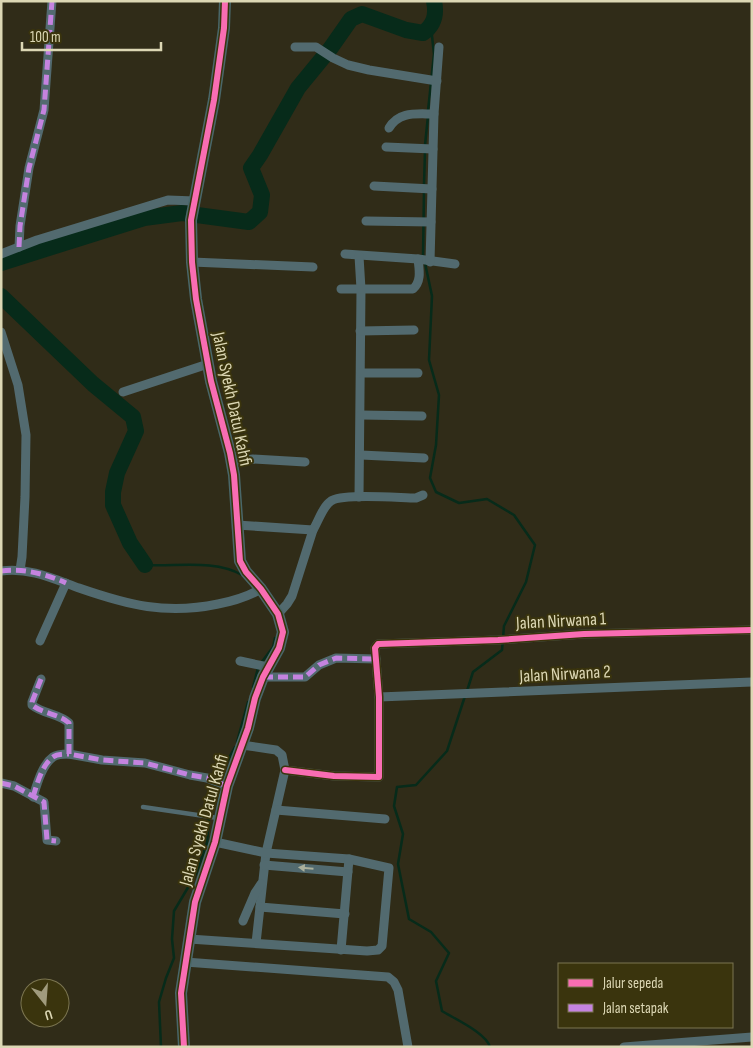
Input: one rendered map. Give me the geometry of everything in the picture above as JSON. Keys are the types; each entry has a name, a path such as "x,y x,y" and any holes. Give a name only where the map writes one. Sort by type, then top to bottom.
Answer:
{"street":[{"path":"19,247 20,226 29,168 44,110 52,1"},
{"name":"Jalan Syekh Datul Kahfi","path":"184,1047 181,993 195,902 215,842 220,783 242,745 262,669 282,640 284,632 278,614 258,591 240,561 232,462 208,364 196,299 192,262 191,220 215,91 224,28 225,1"},
{"path":"295,47 317,48 326,55 348,65 432,80"},
{"path":"341,289 414,289 419,280 424,261 427,188 426,149 432,80 439,47"},
{"path":"389,128 393,121 401,116 430,114"},
{"path":"386,147 426,149"},
{"path":"374,186 427,188"},
{"path":"1,254 168,200 195,202"},
{"path":"366,221 426,222"},
{"path":"345,254 455,264"},
{"path":"359,256 361,289 361,455 359,497"},
{"path":"192,262 313,267"},
{"path":"360,331 414,330"},
{"path":"1,332 18,385 26,435 26,481 20,570"},
{"path":"124,392 208,364"},
{"path":"361,373 418,372"},
{"path":"360,414 422,416"},
{"path":"361,455 424,458"},
{"path":"232,462 252,459 306,462"},
{"path":"278,614 292,596 313,530 332,500 359,497 416,498 423,495"},
{"path":"237,524 313,530"},
{"path":"1,571 20,570 49,576 110,598 140,606 174,609 210,606 240,599 258,591"},
{"path":"40,641 66,583"},
{"name":"Jalan Nirwana 1","path":"376,659 375,648 378,644 502,640 584,634 752,630"},
{"path":"240,661 262,669 305,677 319,665 336,658 376,659 379,697 379,777 334,776 285,770"},
{"path":"41,679 32,705 48,714 65,720 69,724 69,754"},
{"name":"Jalan Nirwana 2","path":"379,697 752,682"},
{"path":"242,745 276,750 282,754 285,770 266,853 256,943"},
{"path":"33,797 39,779 47,764 53,757 59,754 145,763 220,783"},
{"path":"1,783 14,786 44,803 47,840 56,841"},
{"path":"276,810 385,819"},
{"path":"189,939 342,950 378,950 382,946 389,868 350,859 266,853 215,842"},
{"path":"342,950 350,859"},
{"path":"264,865 348,872"},
{"path":"244,921 255,892 262,882"},
{"path":"260,907 345,914"},
{"path":"186,962 388,977 394,982 398,990 408,1047"},
{"path":"624,1047 714,1044 752,1037"}],"lane":[{"path":"143,807 217,818"}],"waterway":[{"path":"1,263 144,218 182,213 249,222 260,212 262,195 251,168 298,88 330,49 351,19 362,14 406,30 423,33 430,27 434,19 434,1"},
{"path":"428,111 434,54 431,27"},
{"path":"425,145 428,116"},
{"path":"424,185 425,151"},
{"path":"423,258 424,191"},
{"path":"425,263 432,296 429,360 439,395 436,445 430,478 436,492 459,503 487,499 514,515 535,545 526,582 504,626 502,650 473,672 467,691"},
{"path":"1,296 93,384 133,417 136,431 117,473 113,492 113,505 130,543 145,565"},
{"path":"145,565 207,565 231,570 242,575"},
{"path":"261,663 273,647 275,638"},
{"path":"253,687 258,668"},
{"path":"465,696 447,751 416,785 397,787 394,806 403,834 398,864 409,919 431,932 449,953 436,981 442,1011 483,1037 490,1047"},
{"path":"237,742 248,702"},
{"path":"217,780 235,747"},
{"path":"161,1047 159,1002 174,958 172,939 174,911 196,874 207,843 211,793 215,785"}],"marked path":[{"path":"19,247 20,226 29,168 44,110 52,1"},
{"path":"1,571 18,570 34,572 66,583"},
{"path":"263,677 305,677 319,665 336,658 376,659"},
{"path":"41,679 32,705 69,723 69,754 102,760 145,763 207,778 227,786"},
{"path":"33,797 40,775 49,760 56,755 69,754"},
{"path":"1,783 14,786 44,802 47,840 56,841"}],"cycle path":[{"path":"184,1047 181,993 195,902 215,842 227,786 248,728 255,698 263,677 279,648 283,632 278,614 261,589 246,572 240,561 234,475 211,381 196,299 192,262 191,220 214,100 224,28 225,1"},
{"path":"285,770 334,776 379,777 379,697 375,648 378,644 498,640 584,634 752,630"}]}
